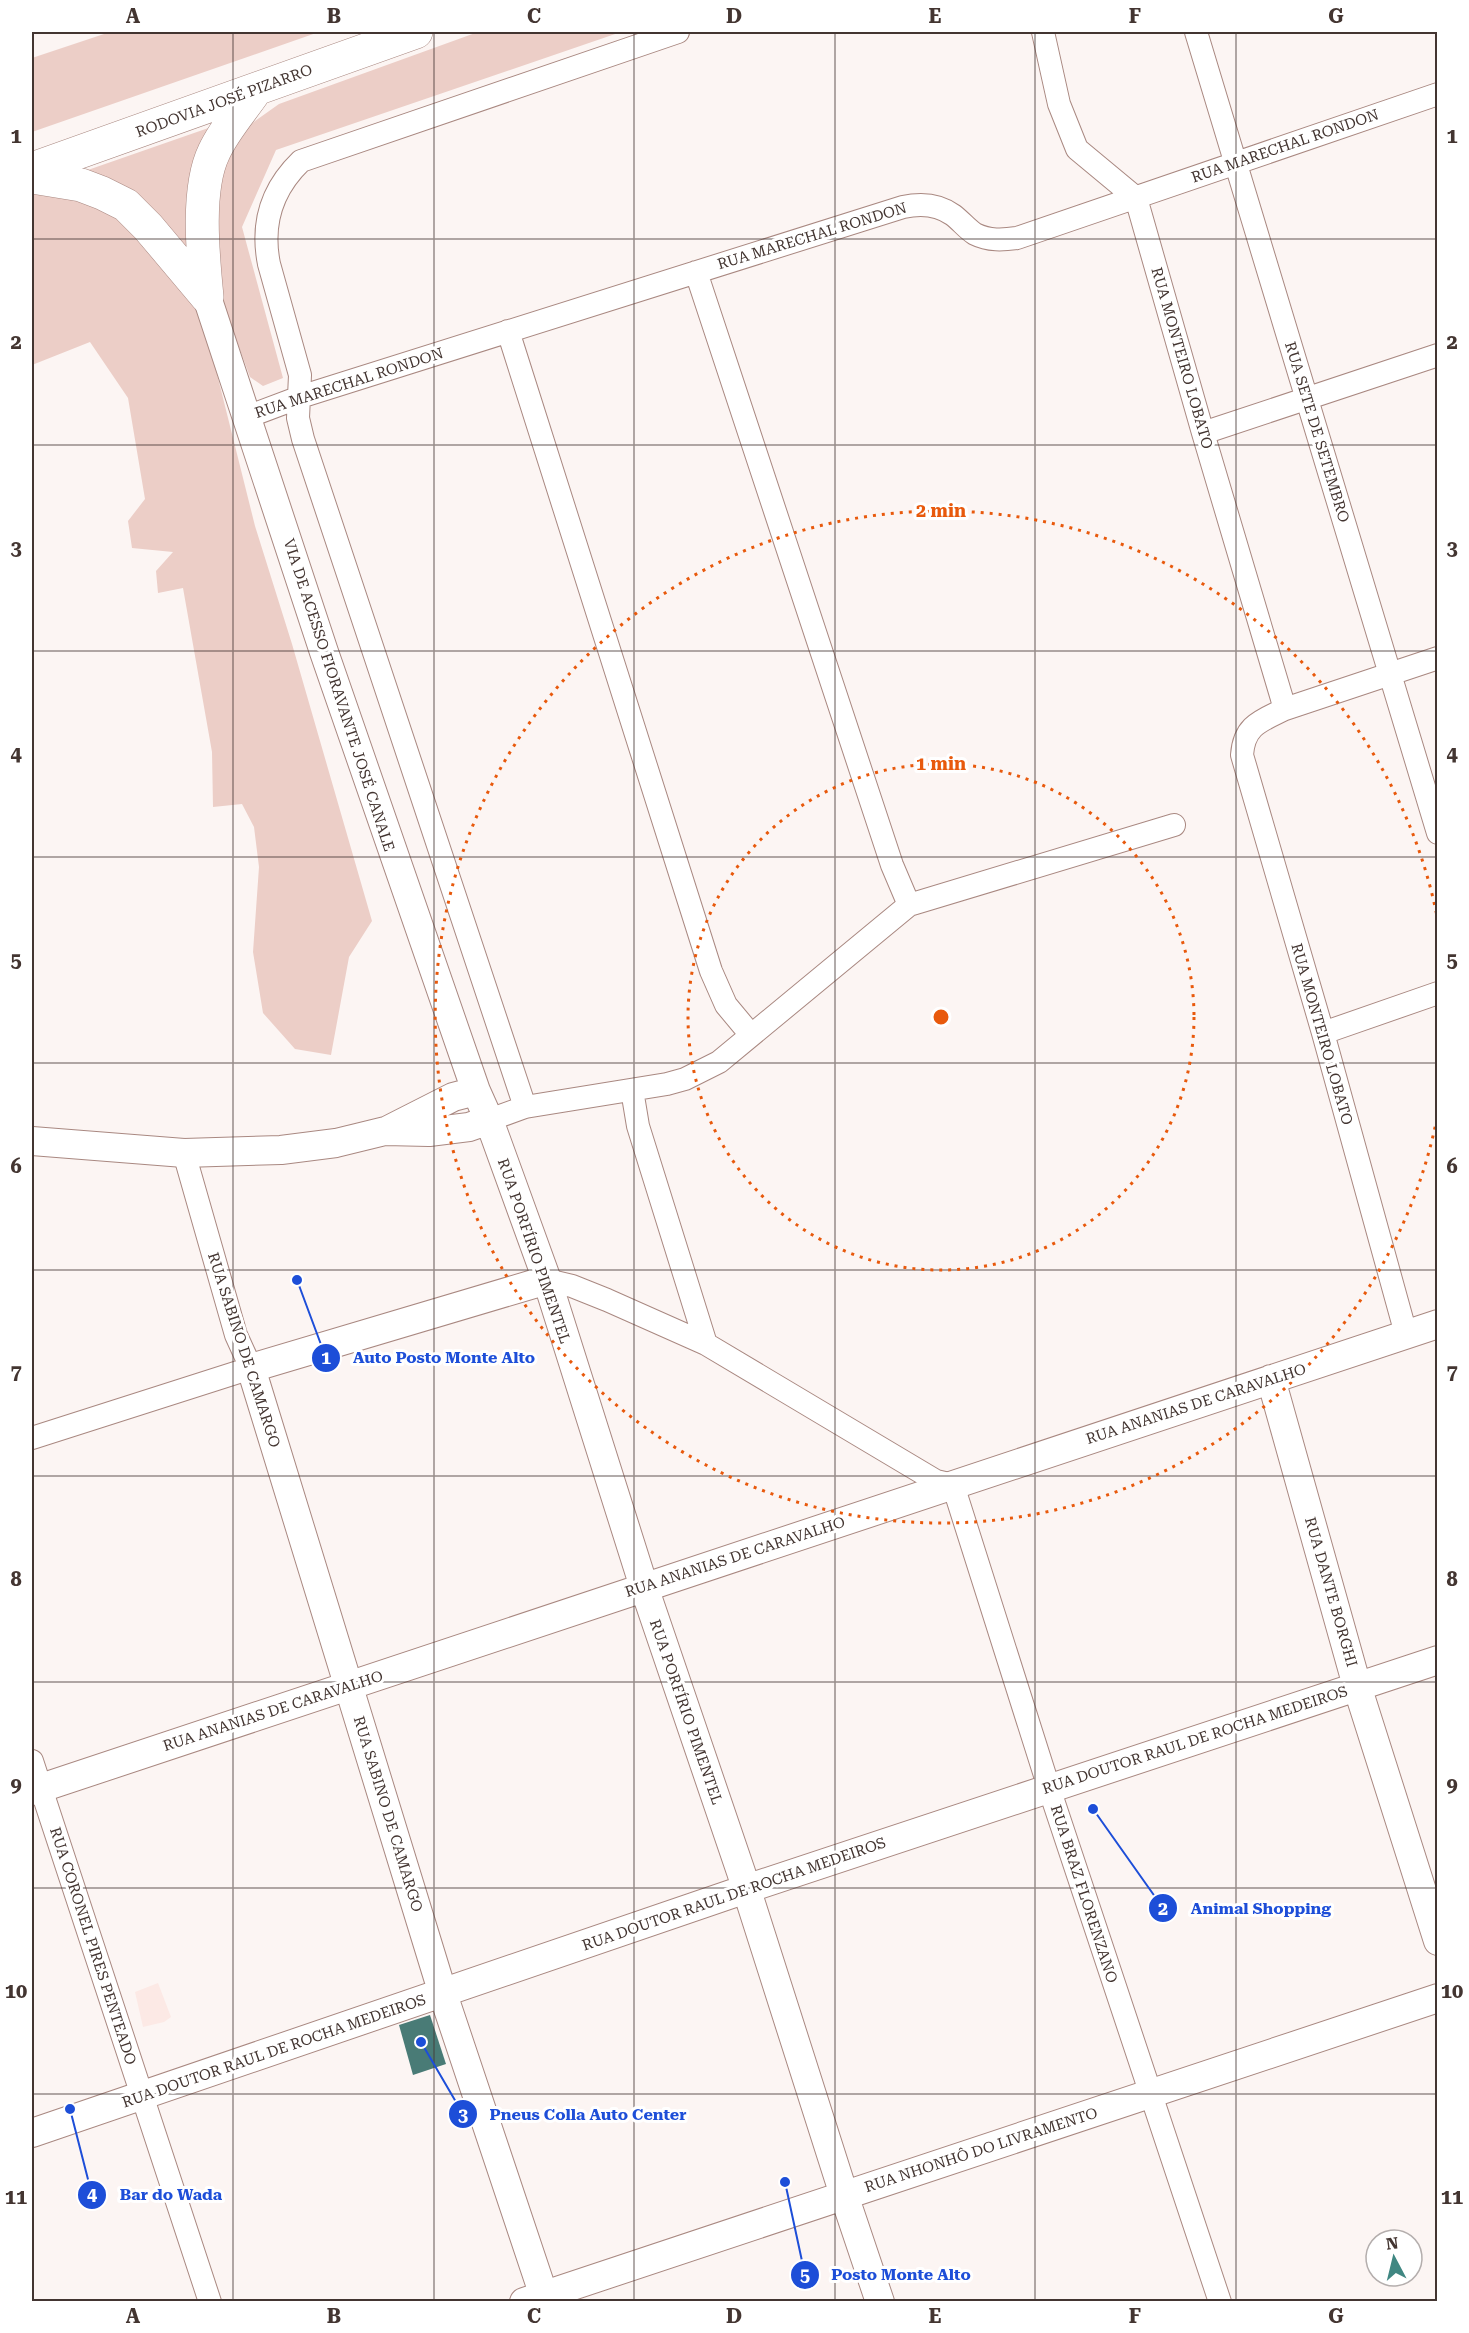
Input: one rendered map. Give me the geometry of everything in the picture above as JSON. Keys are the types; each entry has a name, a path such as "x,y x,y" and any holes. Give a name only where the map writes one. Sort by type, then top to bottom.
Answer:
{"main road":[{"name":"RODOVIA JOSÉ PIZARRO","path":"32,169 255,91 391,38 416,32"},
{"path":"207,297 202,245 206,172 214,151 255,91"},
{"path":"32,177 81,185 126,206 148,227 207,297"}],"street":[{"path":"525,1107 303,439 298,418 300,375 266,247 266,228 272,202 282,181 301,161 678,32"},
{"path":"1043,32 1059,104 1077,149 1136,198"},
{"name":"RUA SETE DE SETEMBRO","path":"1196,32 1437,833"},
{"name":"RUA MARECHAL RONDON","path":"247,417 300,396 912,205 921,204 942,209 974,233 994,240 1006,240 1042,230 1437,94"},
{"name":"RUA MONTEIRO LOBATO","path":"1136,198 1285,709 1262,720 1246,734 1242,755 1243,765 1323,1033 1406,1334"},
{"path":"696,272 892,865 909,905"},
{"name":"VIA DE ACESSO FIORAVANTE JOSÉ CANALE","path":"207,297 335,685 476,1091"},
{"path":"508,331 711,971 726,1005 751,1035"},
{"path":"1203,433 1437,355"},
{"path":"1285,709 1437,658"},
{"path":"385,1131 429,1132 469,1127 525,1107 667,1084 702,1071 718,1062 909,905 1174,825"},
{"path":"1323,1033 1437,993"},
{"path":"632,1090 638,1126 706,1344"},
{"path":"32,1141 184,1153 281,1150 336,1143 385,1131 453,1097 476,1091"},
{"name":"RUA PORFÍRIO PIMENTEL","path":"476,1091 489,1120 547,1280 644,1587 746,1889 880,2301"},
{"name":"RUA SABINO DE CAMARGO","path":"184,1153 236,1335 251,1368 538,2299"},
{"path":"32,1438 251,1368 547,1280 572,1286 607,1300 706,1344 936,1481 953,1485"},
{"name":"RUA ANANIAS DE CARAVALHO","path":"36,1789 1437,1324"},
{"name":"RUA DANTE BORGHI","path":"1271,1379 1357,1686 1437,1941"},
{"name":"RUA BRAZ FLORENZANO","path":"953,1485 1049,1788 1220,2301"},
{"name":"RUA DOUTOR RAUL DE ROCHA MEDEIROS","path":"32,2133 746,1889 1437,1660"},
{"name":"RUA CORONEL PIRES PENTEADO","path":"32,1761 36,1789 143,2095 210,2301"},
{"name":"RUA NHONHÔ DO LIVRAMENTO","path":"538,2299 1437,1998"}],"shaded area":[{"path":"110,32 319,32 32,132 32,58"},
{"path":"478,32 621,32 276,150 242,227 283,378 263,386 250,377 218,290 212,234 223,166 251,124 279,104"},
{"path":"217,125 193,257 85,171"},
{"path":"32,193 75,197 122,219 192,294 205,326 255,526 292,644 372,921 349,957 331,1055 295,1049 263,1013 253,952 259,867 254,827 242,804 213,807 212,752 183,588 158,593 156,571 173,552 132,548 128,521 145,499 128,398 90,342 32,365"},
{"path":"158,1983 171,2017 164,2022 143,2027 135,1992"}],"building":[{"path":"430,2015 446,2064 413,2075 399,2025"}],"place":[{"name":"Auto Posto Monte Alto","path":"297,1280"},
{"name":"Animal Shopping","path":"1093,1809"},
{"name":"Pneus Colla Auto Center","path":"421,2042"},
{"name":"Bar do Wada","path":"70,2109"},
{"name":"Posto Monte Alto","path":"785,2182"}]}
